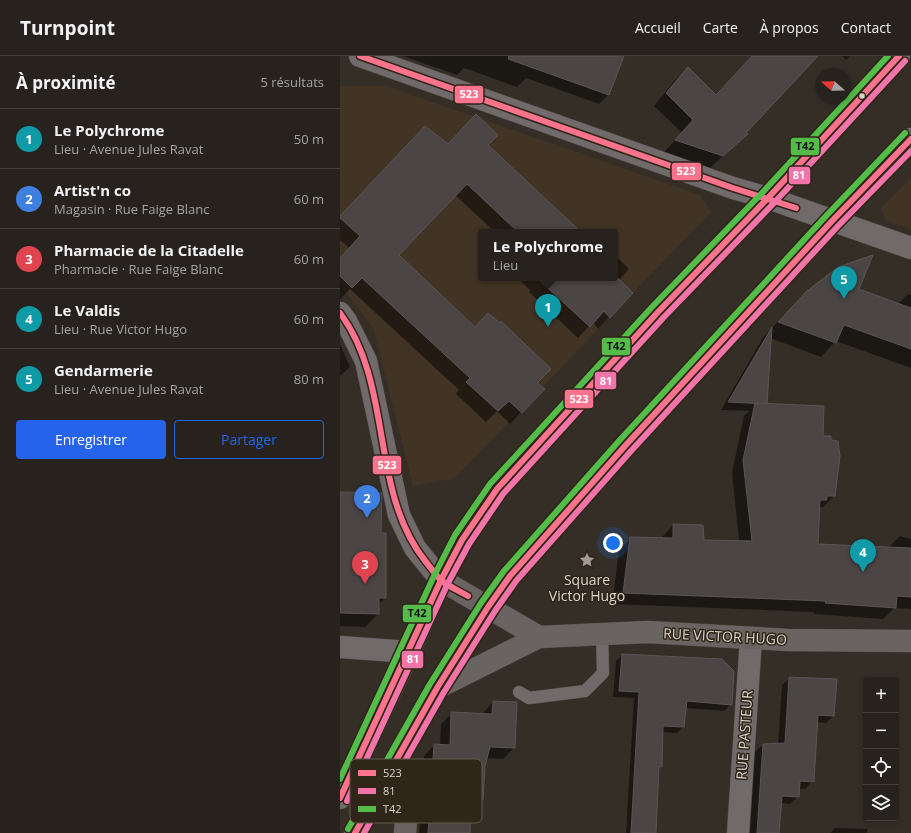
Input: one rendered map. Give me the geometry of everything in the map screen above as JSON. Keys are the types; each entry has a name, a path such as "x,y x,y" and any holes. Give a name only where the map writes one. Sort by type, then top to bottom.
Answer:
{"main road":[{"path":"358,759 410,652 441,580 462,540 497,489 658,312 768,198 900,56"},
{"path":"396,759 488,607 510,576 625,446 832,221 911,139"},
{"path":"441,580 540,637"},
{"name":"RUE VICTOR HUGO","path":"438,688 540,637 648,632 751,638 911,641"},
{"path":"340,798 350,776"},
{"path":"355,833 360,823"},
{"path":"405,833 406,823"}],"street":[{"path":"360,56 733,188 768,198 911,248"},
{"path":"340,313 346,321 366,361 399,515 416,548 441,580"},
{"name":"RUE PASTEUR","path":"738,833 751,638"},
{"path":"340,647 410,652"}],"lane":[{"path":"519,692 529,698 585,691 603,673 602,633"}],"shaded area":[{"path":"340,86 386,86 700,195 711,212 455,478 413,486 373,328 340,284"},
{"path":"911,178 911,229 885,220 881,208"}],"building":[{"path":"509,56 624,56 609,95 508,59"},
{"path":"752,56 818,56 746,133 748,134 723,156 675,140 693,120 666,93 688,67 716,95"},
{"path":"476,114 498,135 488,145 578,229 515,229 467,184 399,255 475,327 488,313 500,323 501,321 551,369 537,383 545,389 522,413 509,401 498,411 466,382 470,378 362,278 352,288 340,276 340,258 360,236 340,218 340,216 425,126 448,144"},
{"path":"873,255 859,289 911,308 911,349 844,325 836,343 778,322 807,291 838,267"},
{"path":"618,278 633,293 610,318 604,311 590,327 540,281 618,281"},
{"path":"772,327 767,404 728,402"},
{"path":"755,403 824,406 823,436 831,436 831,440 838,441 840,456 835,496 827,496 827,500 820,500 818,544 911,548 911,597 897,596 896,608 825,603 826,601 623,593 630,537 673,538 673,524 703,525 704,540 752,541 743,460"},
{"path":"340,492 382,493 381,533 386,533 386,598 379,598 379,614 340,613"},
{"path":"622,654 722,659 734,671 732,705 687,701 684,727 663,726 662,767 659,767 656,833 631,833 639,692 619,691"},
{"path":"789,677 837,679 834,716 818,715 814,782 800,781 799,797 782,796 779,833 757,833 763,744 785,743"},
{"path":"493,701 517,702 515,748 490,747 485,766 482,800 482,759 433,759 434,744 450,745 451,712 492,714"},
{"path":"429,823 470,823 470,833 428,833"}],"transit line":[{"name":"523","path":"360,56 733,188 796,208"},
{"name":"T42","path":"340,779 434,576 455,535 490,484 652,307 762,193 888,56"},
{"name":"523","path":"358,759 441,580 462,540 497,489 658,312 768,198 899,56"},
{"name":"81","path":"366,759 448,583 469,544 503,494 664,317 774,203 905,61"},
{"name":"T42","path":"388,759 430,684 481,603 504,571 619,441 826,216 905,133"},
{"name":"523","path":"397,759 437,688 488,607 510,576 625,446 832,221 911,139"},
{"name":"81","path":"406,759 444,692 495,611 516,581 631,451 838,226 911,151"},
{"name":"523","path":"340,313 357,342 368,372 396,504 408,534 426,562 440,579 468,596"},
{"name":"523","path":"340,798 350,776"},
{"name":"81","path":"347,801 350,795"},
{"name":"T42","path":"348,829 351,823"},
{"name":"523","path":"355,833 361,823"},
{"name":"81","path":"364,833 370,823"}],"place":[{"name":"Gendarmerie","path":"844,299"},
{"name":"Le Polychrome","path":"548,327"},
{"name":"Artist'n co","path":"367,518"},
{"name":"Square Victor Hugo","path":"587,560"},
{"name":"Le Valdis","path":"863,572"},
{"name":"Pharmacie de la Citadelle","path":"365,584"}]}
